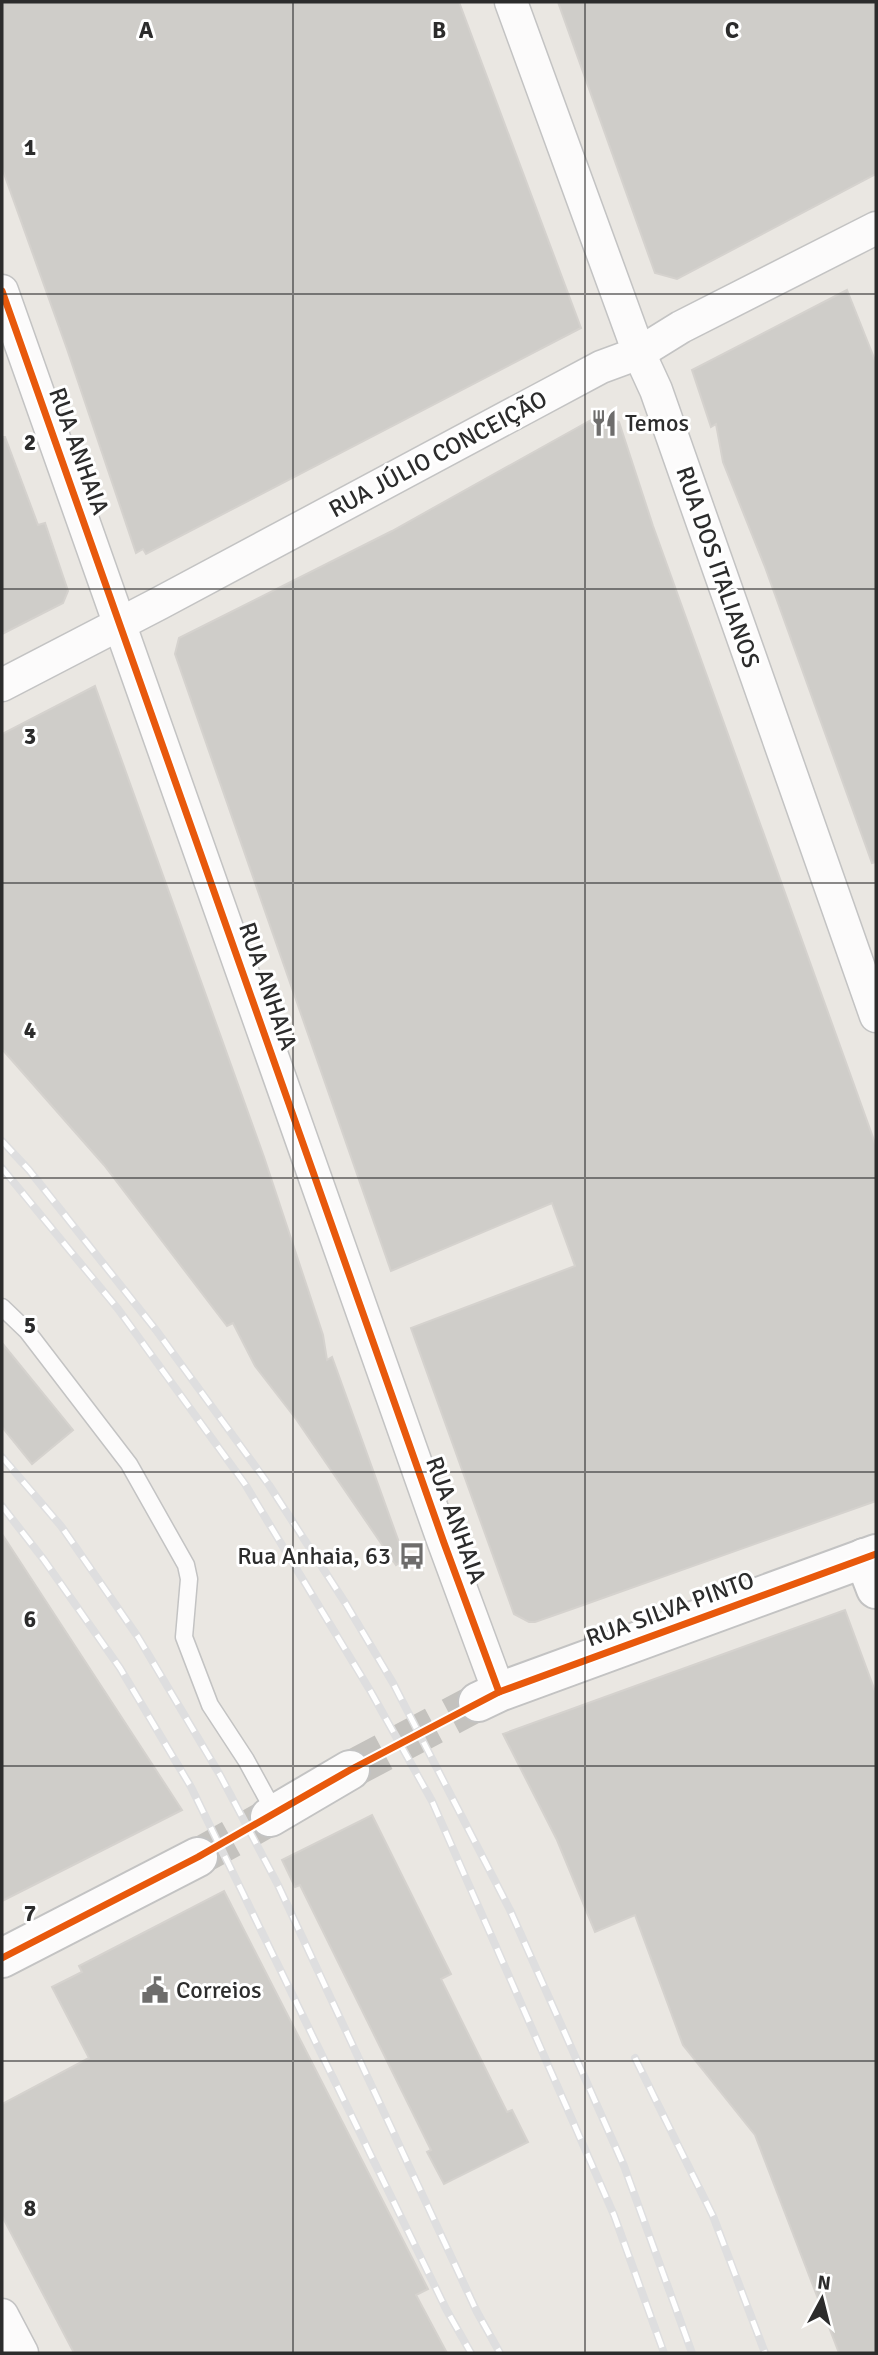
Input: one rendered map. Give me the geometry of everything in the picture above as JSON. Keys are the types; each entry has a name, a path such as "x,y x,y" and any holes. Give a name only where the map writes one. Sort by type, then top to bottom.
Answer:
{"street":[{"name":"RUA DOS ITALIANOS","path":"511,2 639,353 656,390 876,1016"},
{"name":"RUA JÚLIO CONCEIÇÃO","path":"2,685 601,367 639,353 681,327 876,228"},
{"name":"RUA ANHAIA","path":"2,291 444,1544 489,1697"},
{"name":"RUA SILVA PINTO","path":"489,1697 872,1567"},
{"path":"272,1815 350,1770"},
{"path":"2,1958 198,1857"},
{"path":"2,2315 22,2353"}],"lane":[{"path":"2,1307 27,1331 129,1464 186,1565 189,1579 184,1637 210,1705 246,1760 272,1815"}],"building":[{"path":"2,2 459,2 581,328 146,554 143,549 136,553 2,168"},
{"path":"558,2 876,2 876,174 677,279 655,273"},
{"path":"847,290 876,363 876,862 872,863 765,567 723,462 716,424 711,427 692,370"},
{"path":"600,415 619,422 653,526 876,1146 876,1501 529,1622 514,1614 411,1328 575,1266 552,1203 391,1271 175,654 179,638 392,531"},
{"path":"2,437 5,437 38,525 45,523 68,591 63,603 2,634"},
{"path":"95,686 264,1157 323,1335 327,1360 332,1357 405,1559 396,1565 296,1419 255,1366 233,1323 227,1326 104,1165 2,1049 2,734"},
{"path":"2,1343 73,1430 32,1464 2,1427"},
{"path":"2,1534 182,1810 2,1901"},
{"path":"845,1610 876,1694 876,2353 839,2353 755,2135 683,2045 635,1915 595,1932 557,1840 503,1734"},
{"path":"372,1815 451,1974 441,1979 507,2112 512,2110 528,2142 444,2184 427,2152 431,2150 300,1885 295,1887 282,1860"},
{"path":"224,1891 428,2289 416,2295 447,2353 74,2353 2,2216 2,2104 89,2058 52,1987 82,1972 79,1966"}],"tunnel":[{"path":"350,1770 478,1702"},
{"path":"198,1857 270,1817"}],"railway":[{"path":"2,1141 29,1170 156,1330 269,1485 393,1683 510,1910 624,2166 692,2353"},
{"path":"2,1168 118,1309 245,1484 371,1692 432,1801 614,2215 664,2353"},
{"path":"2,1457 61,1526 138,1637 220,1775 278,1885 477,2312 500,2353"},
{"path":"2,1506 44,1560 120,1668 191,1787 446,2309 471,2353"},
{"path":"635,2058 713,2216 765,2353"}],"cycle path":[{"path":"2,291 499,1692"},
{"path":"2,1958 198,1857 350,1770 499,1692 876,1554"}],"place":[{"name":"Temos","path":"604,423"},
{"name":"Rua Anhaia, 63","path":"412,1556"},
{"name":"Correios","path":"155,1990"}]}
